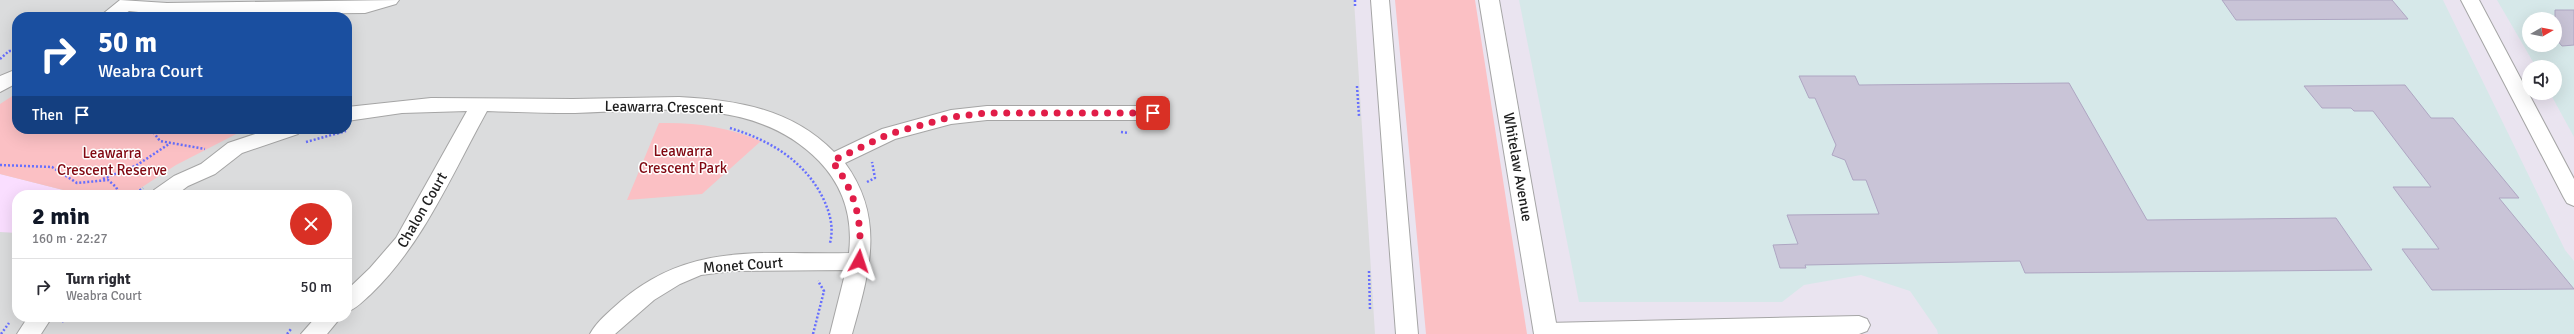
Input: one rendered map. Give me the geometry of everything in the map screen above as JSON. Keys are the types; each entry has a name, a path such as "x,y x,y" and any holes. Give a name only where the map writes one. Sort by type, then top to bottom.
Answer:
{"street":[{"path":"115,12 129,2 167,9 365,7 390,0"},
{"path":"1380,0 1407,334"},
{"name":"Whitelaw Avenue","path":"1489,0 1546,333"},
{"path":"2470,0 2574,198"},
{"name":"Leawarra Crescent","path":"352,121 392,108 674,104 722,106 752,112 782,123 812,141 832,161 850,187 860,222 859,261 841,334"},
{"name":"Chalon Court","path":"352,298 378,274 404,244 480,106"},
{"path":"832,161 889,134 951,117 987,113 1153,113"},
{"path":"169,190 221,159 235,148 296,136"},
{"name":"Monet Court","path":"601,334 643,295 673,278 695,269 724,264 859,261"},
{"path":"28,334 37,322"},
{"path":"312,334 325,322"},
{"path":"1546,333 1859,325"}],"path":[{"path":"1355,0 1355,6"},
{"path":"0,59 9,51 12,51"},
{"path":"1357,86 1360,116"},
{"path":"726,127 751,134 786,152 811,176 822,196 833,234 822,284 824,291 813,334"},
{"path":"1118,132 1129,133"},
{"path":"154,134 157,138 169,144 202,147 221,159"},
{"path":"0,165 37,165 53,168 59,170 67,179 78,183 101,180 137,165 169,144"},
{"path":"822,196 875,178 872,157"},
{"path":"101,180 114,182 118,190"},
{"path":"1368,271 1370,310"},
{"path":"817,280 822,284"}],"shaded area":[{"path":"0,0 1354,0 1375,334 0,334"},
{"path":"1519,0 2443,0 2565,250 2574,261 2574,334 1938,334 1937,330 1910,291 1861,275 1804,285 1782,302 1579,302"},
{"path":"2497,0 2574,0 2574,137 2554,100 2562,100 2562,60 2532,60 2527,52 2562,52 2562,12 2522,12 2522,43"},
{"path":"0,174 63,190 12,190 12,233 0,232"}],"green space":[{"path":"1395,0 1475,0 1527,334 1426,334"},
{"name":"Leawarra Crescent Reserve","path":"12,96 12,134 236,134 176,165 138,190 63,190 0,174 0,104"},
{"name":"Leawarra Crescent Park","path":"659,123 685,123 711,126 736,132 761,141 702,194 627,200"}],"building":[{"path":"2222,0 2392,0 2408,19 2236,20"},
{"path":"2555,10 2574,10 2574,45 2562,46 2562,12 2555,12"},
{"path":"1799,76 1855,76 1859,85 2069,83 2147,220 2336,218 2372,270 2025,273 2020,261 1805,265 1806,268 1780,268 1773,245 1798,244 1787,215 1879,214 1866,180 1853,180 1845,160 1832,155 1836,145 1815,98 1809,98"},
{"path":"2405,85 2431,118 2453,118 2519,198 2499,198 2574,289 2432,290 2402,249 2439,249 2393,187 2431,187 2373,111 2354,111 2351,108 2322,108 2304,86"}],"route":[{"path":"859,261 860,222 858,209 850,187 832,161 889,134 925,122 963,115 987,113 1153,113"}]}
